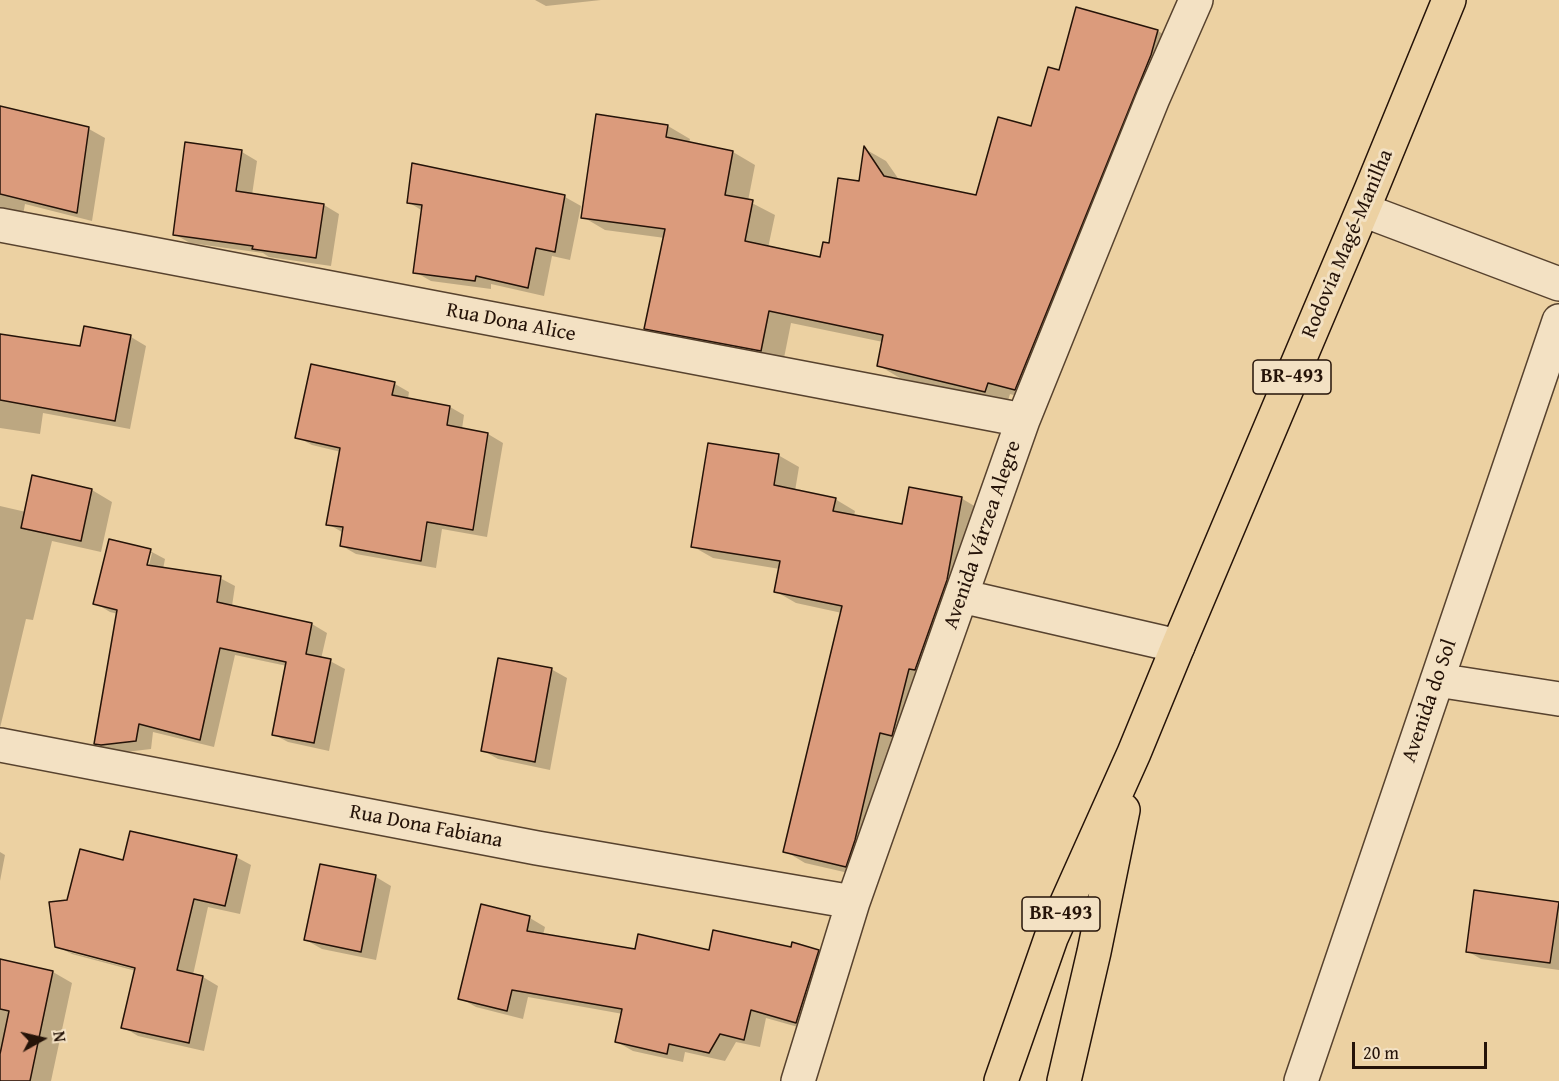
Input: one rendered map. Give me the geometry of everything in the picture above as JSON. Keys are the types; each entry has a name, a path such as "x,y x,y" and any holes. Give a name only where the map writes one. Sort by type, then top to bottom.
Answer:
{"highway":[{"name":"Rodovia Magé-Manilha","path":"1001,1081 1051,938 1134,753 1449,0"},
{"name":"Rodovia Magé-Manilha","path":"1064,1081 1094,952 1134,753"}],"street":[{"name":"Avenida Várzea Alegre","path":"798,1081 853,902 1023,420 1153,98 1196,0"},
{"path":"1363,210 1559,284"},
{"name":"Rua Dona Alice","path":"0,225 1023,420"},
{"name":"Avenida do Sol","path":"1301,1081 1559,321"},
{"path":"961,596 1178,645"},
{"path":"1437,680 1559,699"},
{"name":"Rua Dona Fabiana","path":"0,745 537,848 853,902"}],"building":[{"path":"1076,7 1158,30 1151,55 1015,390 988,383 985,392 877,366 883,335 769,311 761,351 644,329 665,229 581,218 596,114 668,125 666,137 733,151 725,195 753,200 745,241 820,257 823,242 829,243 838,178 859,181 864,146 884,176 976,195 998,117 1031,126 1048,67 1059,70"},
{"path":"0,106 89,127 77,213 0,194"},
{"path":"185,142 242,150 236,191 324,204 316,258 252,249 253,246 173,235"},
{"path":"412,163 565,195 555,252 536,248 528,288 476,276 475,281 413,273 422,205 407,203"},
{"path":"84,326 131,335 115,421 0,400 0,334 80,346"},
{"path":"311,364 395,382 392,395 450,406 447,425 488,433 473,530 427,522 421,561 340,546 343,527 326,525 340,448 295,438"},
{"path":"708,443 779,454 774,485 836,498 833,511 902,524 909,487 962,497 947,580 915,670 909,669 892,736 880,733 855,840 846,867 783,852 842,606 774,592 780,561 691,547"},
{"path":"32,475 92,489 81,541 21,528"},
{"path":"109,539 151,549 147,565 221,576 217,602 312,623 306,654 331,659 314,743 272,735 286,662 220,648 200,740 139,724 136,741 94,744 117,610 93,604"},
{"path":"498,658 552,668 535,762 481,751"},
{"path":"130,831 237,855 225,906 194,899 177,970 203,976 189,1043 121,1028 135,968 55,947 49,902 67,900 80,849 123,860"},
{"path":"320,864 376,875 361,952 304,940"},
{"path":"1474,890 1559,902 1550,963 1466,952"},
{"path":"481,904 530,916 527,931 635,949 638,934 709,950 713,930 791,947 792,942 819,950 796,1023 751,1010 744,1040 720,1034 709,1053 669,1044 667,1054 615,1042 622,1009 512,990 507,1011 458,999"},
{"path":"0,959 53,971 30,1081 0,1081 0,1054 9,1011 0,1009"}]}
